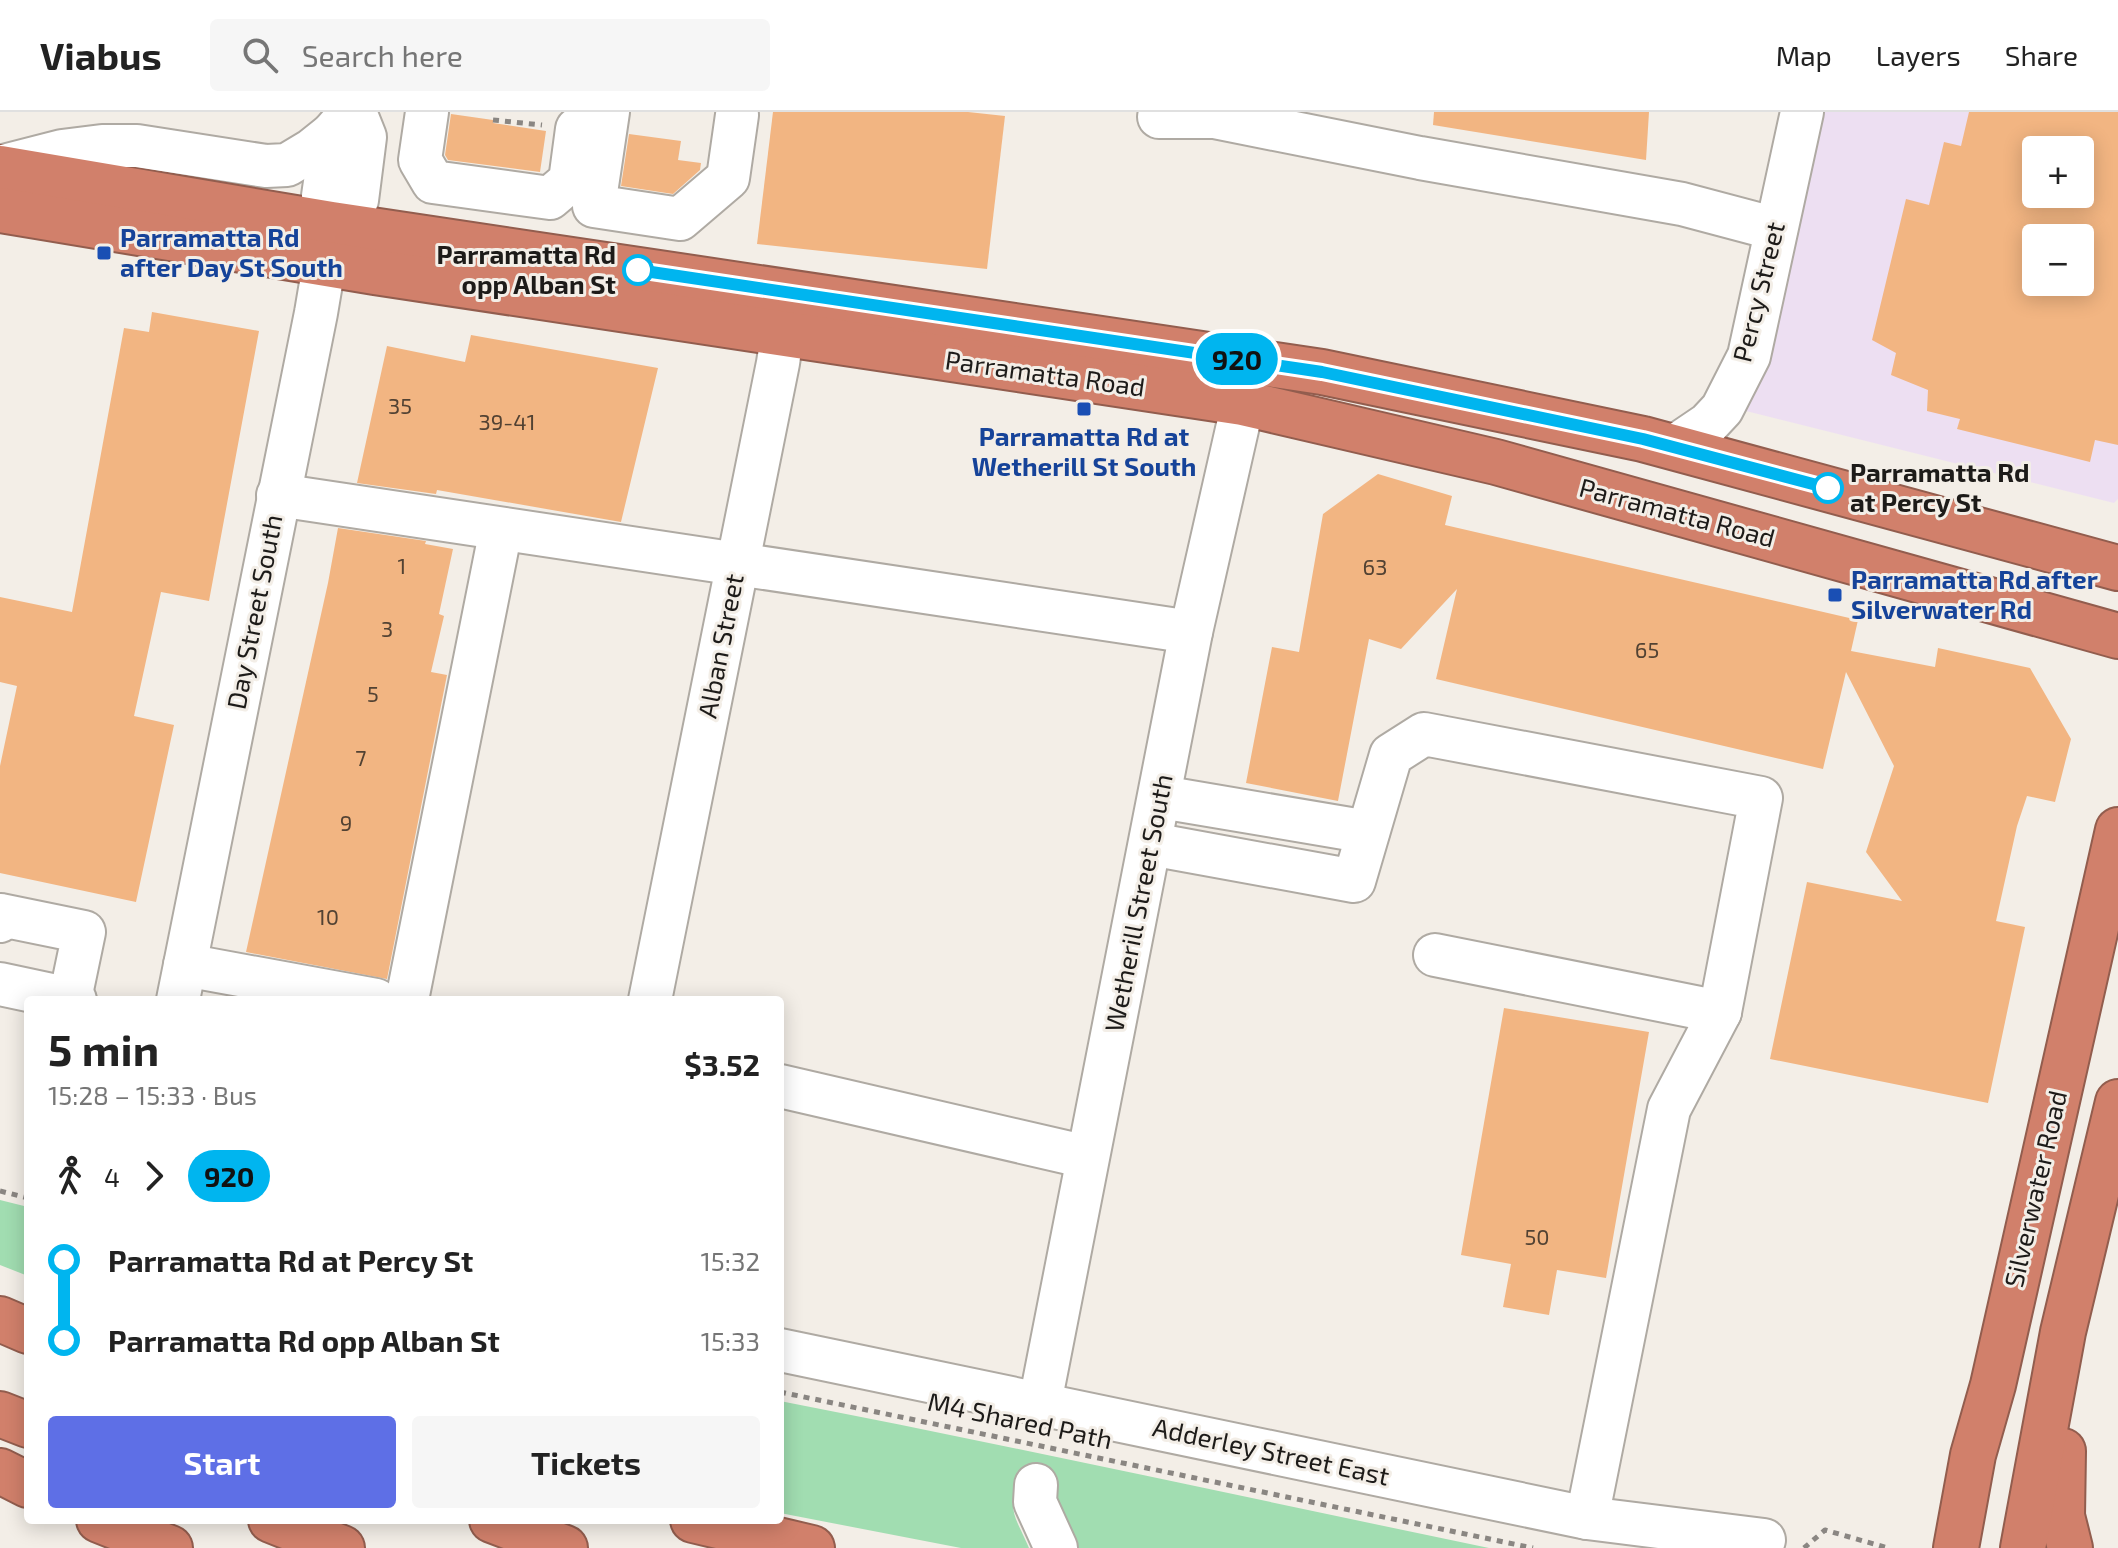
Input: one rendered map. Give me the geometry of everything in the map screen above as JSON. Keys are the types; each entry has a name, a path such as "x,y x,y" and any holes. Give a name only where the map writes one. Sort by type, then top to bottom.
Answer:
{"highway":[{"name":"Parramatta Road","path":"0,168 327,244 783,335 1243,403 1496,462 2118,636"},
{"name":"Parramatta Road","path":"0,210 789,292 1322,372 1542,416 1674,447 2118,568"},
{"name":"Silverwater Road","path":"1956,1548 1973,1455 1993,1385 2118,830"},
{"path":"2023,1548 2063,1332 2118,1102"},
{"path":"2070,1548 2062,1516 2062,1463 2083,1245"},
{"path":"0,1319 24,1329"},
{"path":"1925,1548 1962,1473 1993,1385"},
{"path":"0,1414 24,1423"},
{"path":"0,1471 24,1483"},
{"path":"109,1524 170,1548"},
{"path":"281,1524 342,1548"},
{"path":"502,1524 565,1548"},
{"path":"710,1524 812,1548"}],"street":[{"path":"427,112 420,160 433,182 550,198 570,181 580,112"},
{"path":"608,112 594,206 680,219 728,178 737,115"},
{"name":"Percy Street","path":"1674,447 1708,424 1722,409 1749,356 1802,112"},
{"path":"1159,117 1214,117 1420,158 1682,204 1776,229"},
{"path":"0,168 62,151 102,146 137,146 266,166 287,165 312,150 346,119 365,137 357,200 327,244"},
{"name":"Day Street South","path":"181,983 316,313 327,244"},
{"name":"Alban Street","path":"651,996 789,292"},
{"name":"Wetherill Street South","path":"1040,1403 1191,632 1243,403"},
{"path":"278,495 1191,632"},
{"path":"408,996 501,529"},
{"path":"1151,844 1354,881 1391,755 1424,734 1761,798 1720,1012 1669,1109 1587,1518"},
{"path":"1161,797 1368,832"},
{"path":"0,921 1,915 84,932 74,996"},
{"path":"1435,955 1720,1012"},
{"path":"181,983 330,996"},
{"path":"0,984 55,996"},
{"path":"784,1087 1087,1157"},
{"name":"Adderley Street East","path":"784,1351 1587,1518 1764,1540"},
{"path":"1036,1485 1035,1502 1056,1548"}],"path":[{"path":"493,120 542,127 544,112"},
{"path":"0,1191 24,1197"},
{"name":"M4 Shared Path","path":"784,1393 1533,1548"},
{"path":"1804,1548 1825,1530 1888,1548"}],"shaded area":[{"path":"1803,112 2118,112 2118,499 2114,503 1746,411"}],"green space":[{"path":"0,1200 24,1206 24,1274 0,1265"},
{"path":"784,1402 1489,1548 1074,1548 1017,1481 1013,1509 1029,1548 961,1548 784,1514"}],"building":[{"path":"773,112 968,112 1005,116 987,269 757,244"},
{"path":"1434,112 1649,112 1646,160 1433,125"},
{"path":"1969,112 2118,112 2118,445 2095,440 2090,462 1957,429 1960,419 1927,411 1928,390 1891,375 1896,353 1872,340 1906,199 1929,205 1944,142 1961,146"},
{"path":"451,114 546,131 540,172 448,160 445,155"},
{"path":"629,134 681,141 678,160 701,163 700,170 673,194 621,186"},
{"path":"152,312 259,331 209,601 161,592 134,716 174,725 136,902 0,873 0,766 17,686 0,682 0,597 72,612 124,328 149,332"},
{"path":"471,335 658,368 621,522 437,490 436,494 357,483 387,346 465,362"},
{"path":"1378,474 1452,496 1445,525 1858,620 1851,651 1935,667 1938,648 2030,668 2071,739 2055,802 2027,796 2017,826 1996,921 2025,927 1988,1103 1770,1059 1807,882 1902,901 1866,852 1894,766 1846,672 1823,769 1436,679 1457,589 1401,649 1369,639 1338,801 1246,783 1272,647 1299,652 1323,514"},
{"path":"338,528 426,541 425,544 453,549 439,614 444,616 431,672 447,675 387,979 246,952"},
{"path":"1504,1008 1649,1032 1606,1278 1557,1270 1549,1315 1503,1307 1511,1264 1461,1255"}],"bus line":[{"name":"920","path":"638,270 1322,372 1643,439 1828,488"}],"place":[{"name":"Parramatta Rd after Day St South","path":"104,253"},
{"name":"Parramatta Rd opp Alban St","path":"638,270"},
{"name":"Parramatta Rd at Wetherill St South","path":"1084,409"},
{"name":"Parramatta Rd at Percy St","path":"1828,488"},
{"name":"Parramatta Rd after Silverwater Rd","path":"1835,595"}]}
